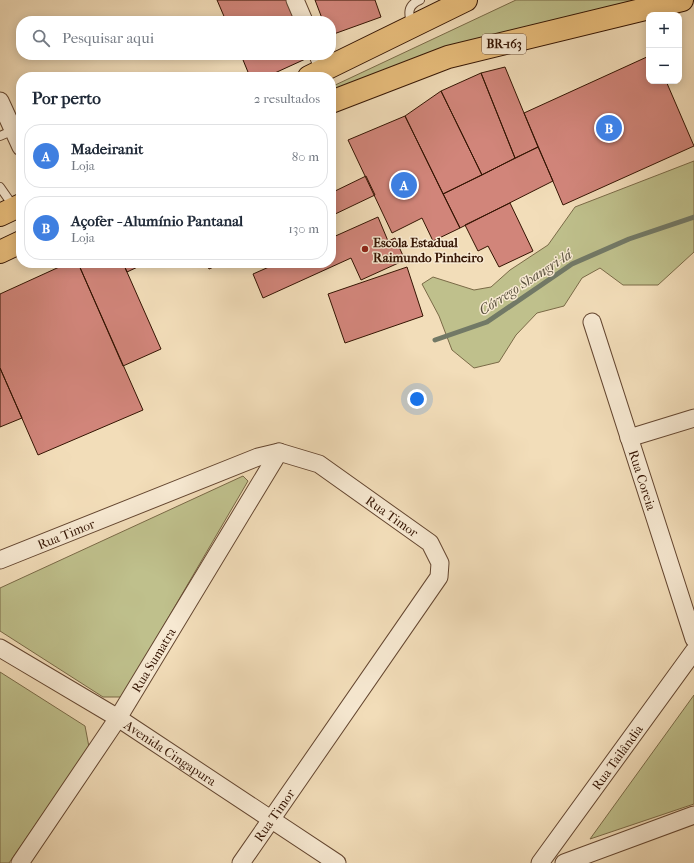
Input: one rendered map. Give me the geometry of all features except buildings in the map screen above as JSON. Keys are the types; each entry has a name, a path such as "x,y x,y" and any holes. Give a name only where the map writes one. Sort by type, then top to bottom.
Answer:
{"highway":[{"path":"336,59 413,26 466,0"},
{"path":"674,3 694,5"},
{"name":"BR-163","path":"336,100 448,57 674,3"},
{"path":"317,67 333,60"},
{"path":"0,252 16,244"}],"street":[{"path":"295,0 302,16"},
{"path":"0,101 7,133 16,142"},
{"name":"Rua Coreia","path":"592,322 629,438 690,610 694,639"},
{"path":"629,438 694,418"},
{"name":"Rua Timor","path":"0,560 258,457 279,452 319,464 430,543 440,563 439,577 241,863"},
{"name":"Rua Sumatra","path":"20,863 118,718 279,452"},
{"name":"Avenida Cingapura","path":"0,648 118,718 272,818 337,863"},
{"name":"Rua Tailândia","path":"540,863 694,651"},
{"path":"564,863 694,815"}],"lane":[{"path":"413,26 409,10 411,5 420,0"},
{"path":"0,187 12,209"}],"green space":[{"path":"516,0 647,0 336,93 336,85"},
{"path":"694,161 694,252 658,285 623,285 600,268 582,278 564,306 537,313 516,335 499,362 474,368 452,350 439,316 422,284 433,277 474,290 491,287 510,270 548,245 575,207"},
{"path":"243,476 248,481 122,697 103,697 0,631 0,588"},
{"path":"0,672 85,726 89,747 9,863 0,863"},
{"path":"694,695 694,804 590,839"}],"waterway":[{"name":"Córrego Shangri-lá","path":"435,340 487,322 572,264 629,239 694,217"}],"place":[{"name":"Açofer - Alumínio Pantanal","path":"609,128"},
{"name":"Madeiranit","path":"404,185"},
{"name":"Escola Estadual Raimundo Pinheiro","path":"365,249"}]}
